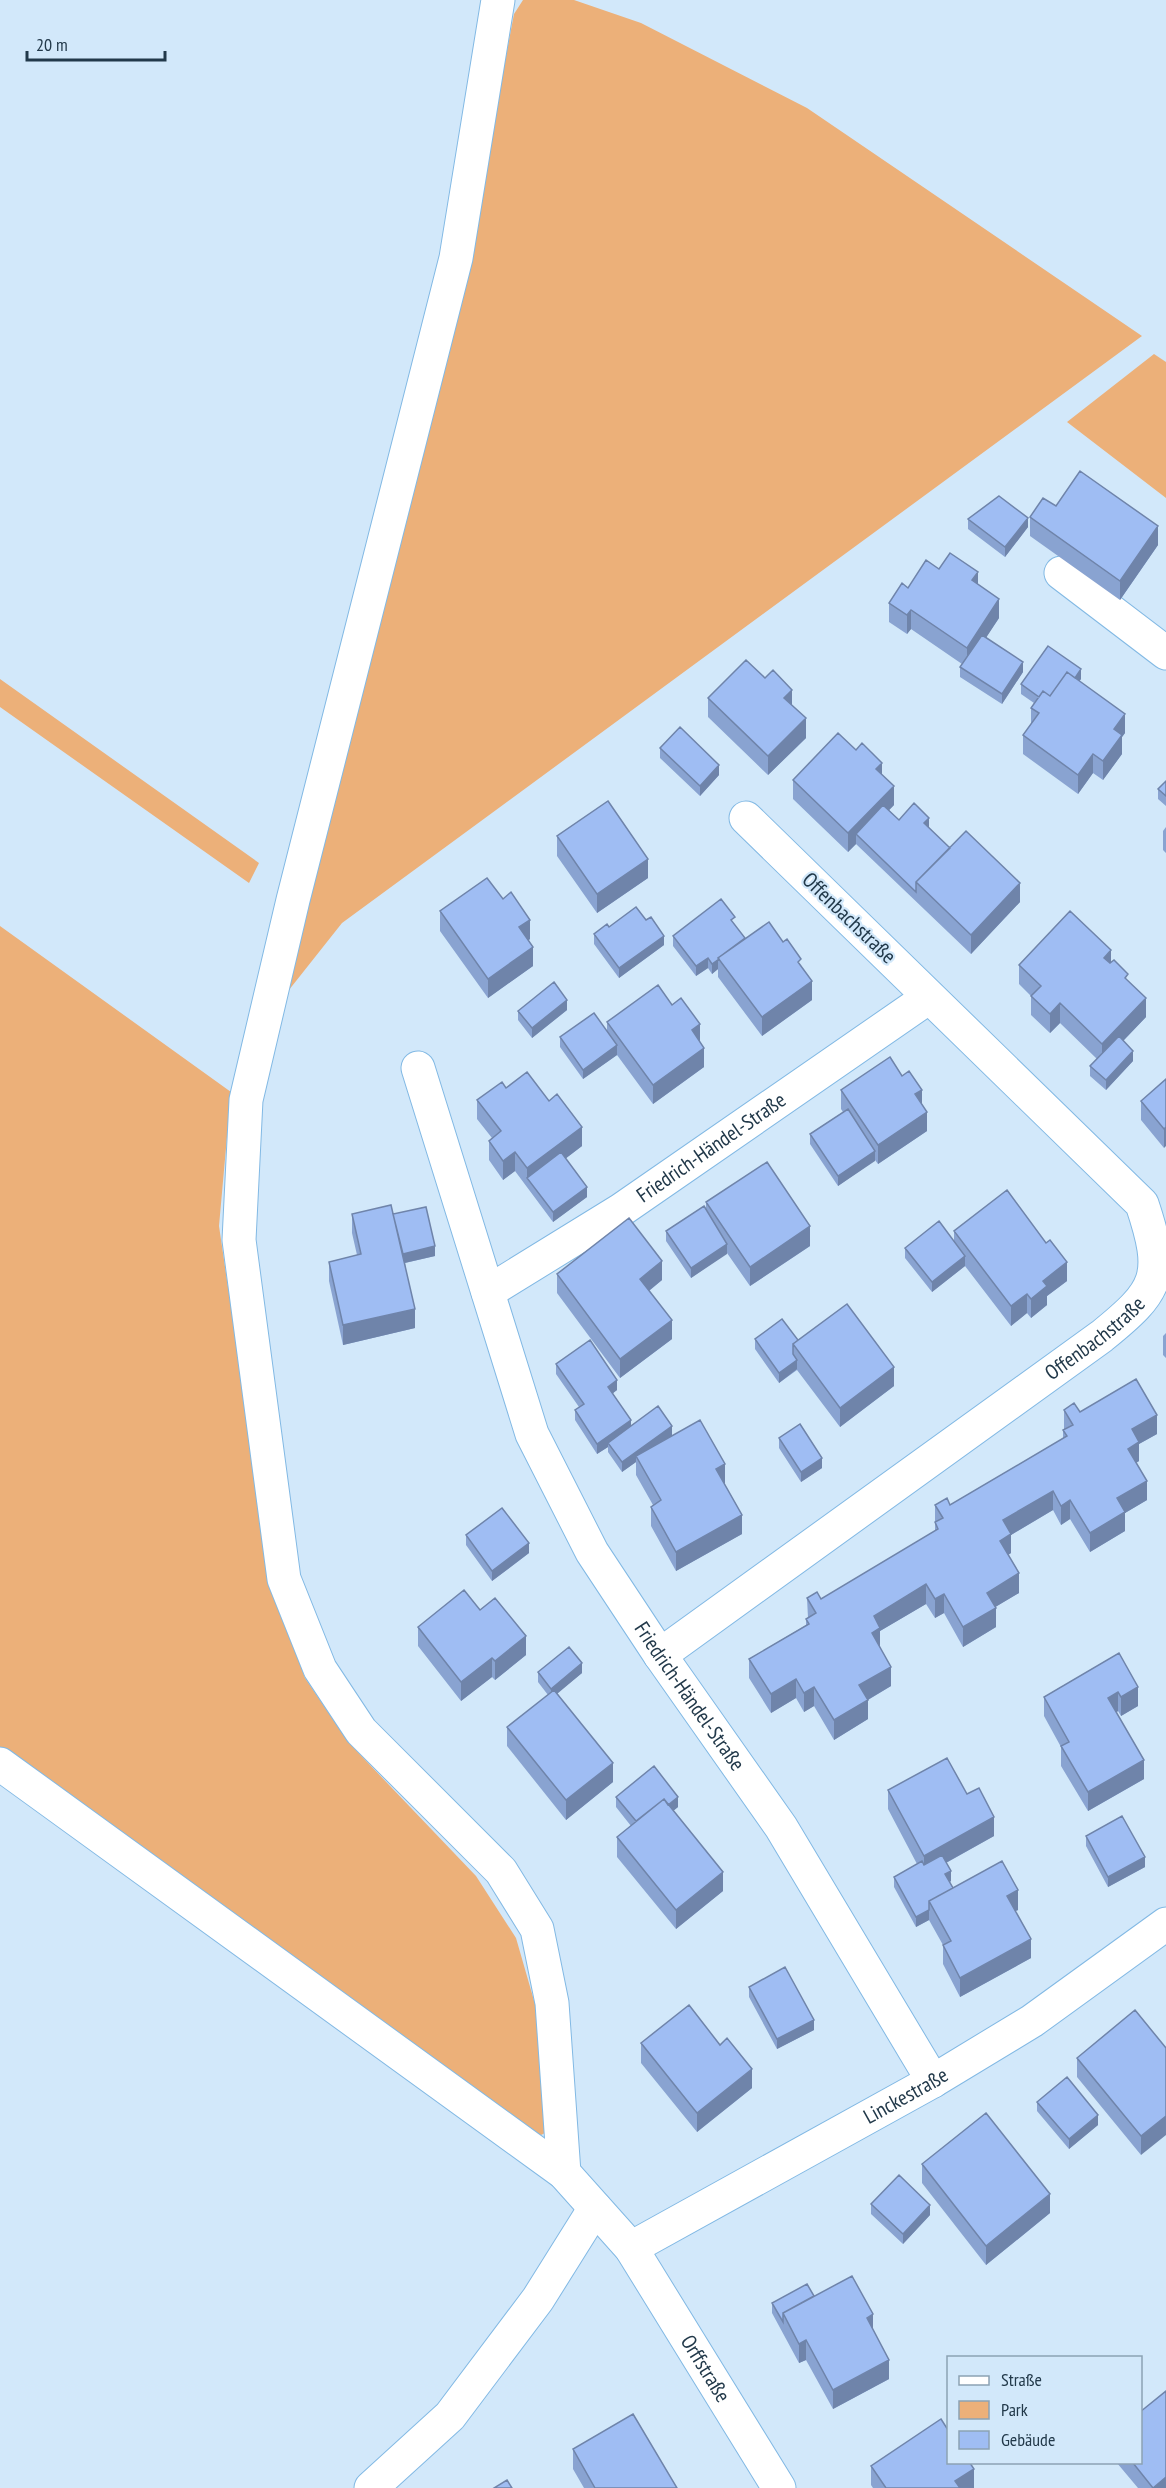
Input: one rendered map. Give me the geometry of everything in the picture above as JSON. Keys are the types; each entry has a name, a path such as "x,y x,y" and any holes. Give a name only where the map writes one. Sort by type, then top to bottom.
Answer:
{"street":[{"path":"498,0 456,258 296,889 246,1100 239,1240 284,1579 320,1669 362,1731 501,1871 537,1929 552,2003 564,2173"},
{"path":"1061,573 1166,653"},
{"name":"Offenbachstraße","path":"660,1655 1102,1336 1134,1310 1153,1290 1162,1263 1156,1233 1142,1204 746,819"},
{"name":"Friedrich-Händel-Straße","path":"488,1292 621,1210 929,997"},
{"name":"Friedrich-Händel-Straße","path":"418,1068 532,1434 592,1552 660,1655 781,1827 933,2081"},
{"name":"Orffstraße","path":"0,1764 564,2173 631,2248 779,2488"},
{"name":"Linckestraße","path":"631,2248 933,2081 1032,2021 1166,1924"},
{"path":"371,2488 450,2416 538,2299 595,2208"}],"green space":[{"path":"523,0 574,0 641,23 807,108 1142,336 342,923 281,1000 468,255 514,14"},
{"path":"1154,354 1166,362 1166,498 1067,422"},
{"path":"0,679 259,863 249,883 0,707"},
{"path":"0,926 231,1092 219,1226 272,1585 305,1678 349,1743 476,1876 516,1938 537,2011 547,2132 533,2139 0,1752"}],"building":[{"path":"1080,471 1158,526 1120,581 1030,517 1043,498 1056,506"},
{"path":"999,496 1028,518 1005,547 968,519"},
{"path":"950,553 978,572 972,580 999,599 967,648 911,610 907,615 889,603 902,583 908,588 926,560 939,569"},
{"path":"982,635 1023,662 1002,694 960,667"},
{"path":"1048,646 1081,669 1075,678 1067,672 1050,696 1043,691 1039,697 1021,684"},
{"path":"746,660 765,678 773,670 792,690 784,698 806,718 768,756 708,698"},
{"path":"1067,672 1125,714 1114,729 1122,735 1103,761 1093,754 1078,775 1023,735 1039,713 1031,708 1043,691 1050,696"},
{"path":"680,727 719,765 700,786 660,748"},
{"path":"838,733 856,750 862,743 882,763 876,769 894,786 848,833 793,780"},
{"path":"1166,781 1166,796 1158,789"},
{"path":"608,801 648,859 597,894 557,836"},
{"path":"914,803 929,818 924,823 950,848 916,882 916,892 856,834 883,805 899,820"},
{"path":"966,831 1020,883 971,935 916,882"},
{"path":"487,878 503,899 511,892 530,920 519,927 533,947 488,979 440,911"},
{"path":"721,899 735,917 731,920 745,938 712,964 708,958 696,966 673,936"},
{"path":"636,907 646,920 651,917 664,936 619,968 594,934 607,924 609,927"},
{"path":"1070,911 1111,950 1104,958 1110,963 1114,960 1128,974 1125,978 1146,998 1102,1044 1060,1003 1050,1014 1031,996 1041,986 1019,965"},
{"path":"769,922 783,942 787,939 801,959 798,962 812,981 762,1017 718,958"},
{"path":"554,982 567,1000 532,1028 518,1011"},
{"path":"658,985 672,1005 681,998 700,1024 692,1030 704,1048 653,1085 607,1022"},
{"path":"594,1013 617,1045 583,1070 560,1037"},
{"path":"1119,1036 1133,1051 1106,1080 1090,1066"},
{"path":"890,1057 902,1076 909,1071 922,1090 915,1094 927,1112 878,1145 841,1090"},
{"path":"527,1072 549,1101 557,1094 582,1127 527,1168 515,1152 503,1161 489,1141 501,1131 477,1100 502,1082 506,1088"},
{"path":"1166,1079 1166,1127 1164,1129 1141,1101"},
{"path":"848,1109 875,1151 838,1176 810,1134"},
{"path":"561,1152 587,1187 553,1212 527,1178"},
{"path":"767,1162 810,1226 750,1267 706,1202"},
{"path":"1007,1190 1046,1243 1050,1240 1067,1262 1043,1281 1047,1286 1031,1299 1027,1294 1011,1306 954,1231"},
{"path":"391,1205 415,1309 343,1325 329,1262 361,1254 352,1214"},
{"path":"704,1206 727,1244 691,1268 666,1231"},
{"path":"426,1207 435,1246 403,1254 393,1214"},
{"path":"629,1218 662,1261 640,1279 672,1320 620,1359 557,1274"},
{"path":"939,1221 965,1256 932,1282 905,1248"},
{"path":"847,1304 894,1367 840,1408 793,1344"},
{"path":"782,1319 798,1340 793,1344 793,1354 797,1360 779,1373 755,1339"},
{"path":"590,1340 617,1380 608,1387 631,1420 597,1444 575,1410 584,1404 556,1364"},
{"path":"1136,1379 1157,1415 1132,1429 1139,1442 1128,1449 1147,1481 1117,1498 1125,1512 1090,1533 1070,1500 1061,1506 1053,1491 1003,1520 1011,1534 1000,1541 1019,1573 987,1593 996,1608 963,1627 944,1594 935,1599 926,1584 874,1616 880,1628 872,1633 891,1667 859,1685 868,1700 834,1720 814,1687 804,1693 796,1679 771,1694 749,1659 809,1624 806,1619 816,1613 807,1598 817,1592 821,1599 938,1529 935,1522 943,1518 935,1505 947,1498 950,1505 1067,1436 1063,1430 1073,1425 1064,1410 1074,1403 1080,1412"},
{"path":"658,1406 672,1426 622,1462 608,1443"},
{"path":"700,1420 725,1464 716,1469 742,1515 676,1552 651,1507 661,1500 636,1456"},
{"path":"800,1424 822,1458 801,1472 779,1438"},
{"path":"502,1508 529,1543 492,1571 466,1535"},
{"path":"464,1590 480,1610 495,1598 526,1636 495,1661 492,1658 461,1682 418,1627"},
{"path":"569,1647 582,1663 551,1689 538,1672"},
{"path":"1119,1653 1138,1687 1121,1697 1118,1692 1108,1698 1144,1760 1088,1792 1061,1746 1069,1742 1044,1697"},
{"path":"554,1690 613,1763 566,1800 507,1727"},
{"path":"947,1758 967,1794 979,1788 994,1817 924,1856 888,1790"},
{"path":"654,1766 678,1797 668,1805 664,1799 636,1821 616,1797"},
{"path":"664,1799 723,1872 676,1910 617,1837"},
{"path":"1122,1816 1145,1857 1108,1877 1086,1836"},
{"path":"942,1855 951,1871 945,1874 953,1888 929,1901 929,1910 916,1917 894,1877 922,1861 924,1865"},
{"path":"1002,1861 1018,1890 1007,1896 1031,1939 960,1978 943,1945 951,1941 929,1901"},
{"path":"785,1967 814,2020 777,2039 749,1987"},
{"path":"689,2005 720,2045 727,2038 752,2069 697,2113 641,2043"},
{"path":"1135,2010 1166,2048 1166,2116 1141,2136 1077,2058"},
{"path":"1067,2077 1098,2115 1069,2139 1037,2102"},
{"path":"986,2113 1050,2194 986,2246 922,2164"},
{"path":"899,2175 930,2205 903,2234 871,2204"},
{"path":"852,2276 873,2314 867,2318 889,2360 833,2390 806,2340 799,2344 783,2313"},
{"path":"807,2284 814,2296 783,2313 783,2322 772,2303"},
{"path":"1166,2391 1166,2477 1153,2488 1134,2464 1142,2464 1142,2410"},
{"path":"633,2414 677,2488 595,2488 573,2449"},
{"path":"941,2419 947,2428 947,2464 971,2464 974,2469 955,2481 960,2488 886,2488 871,2466"},
{"path":"507,2480 512,2488 494,2488"}]}
